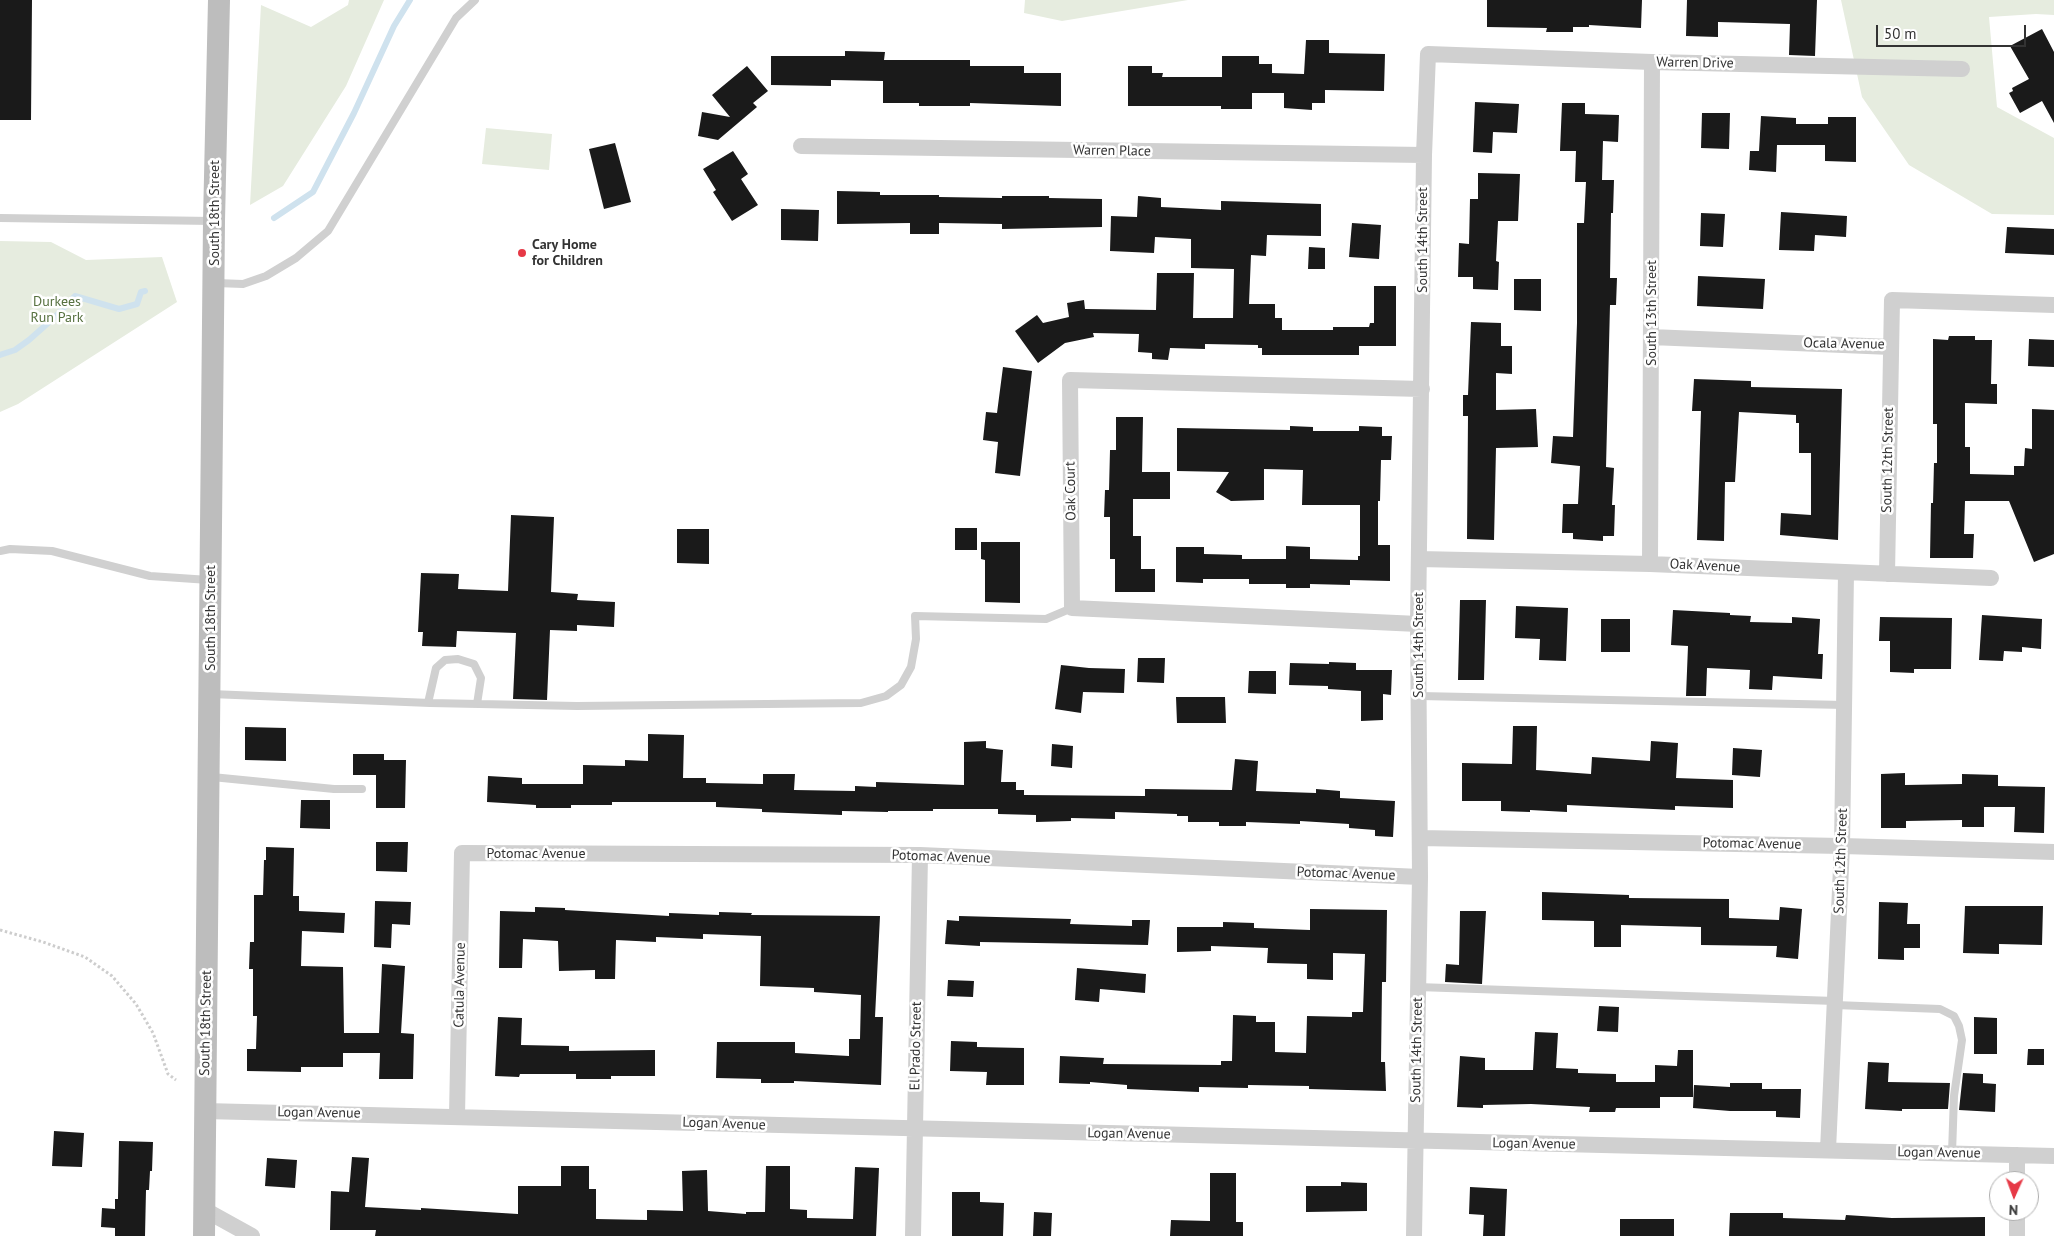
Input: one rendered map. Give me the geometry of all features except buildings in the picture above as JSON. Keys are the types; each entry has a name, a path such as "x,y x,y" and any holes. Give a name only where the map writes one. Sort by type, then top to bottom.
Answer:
{"main road":[{"name":"South 18th Street","path":"204,1236 204,1111 211,694 214,221 219,0"}],"street":[{"name":"Warren Drive","path":"1428,54 1652,62 1962,69"},
{"name":"South 14th Street","path":"1414,1236 1420,877 1418,624 1424,155 1428,54"},
{"name":"South 13th Street","path":"1650,564 1652,62"},
{"name":"Warren Place","path":"801,146 1424,155"},
{"name":"Ocala Avenue","path":"1652,338 1890,347 1892,300 2054,305"},
{"name":"South 12th Street","path":"1887,574 1890,347"},
{"name":"Oak Court","path":"1072,608 1070,380 1422,390"},
{"name":"Oak Avenue","path":"1419,559 1650,564 1991,578"},
{"name":"South 12th Street","path":"1828,1150 1842,846 1846,573"},
{"path":"1072,608 1418,624"},
{"name":"Potomac Avenue","path":"1420,838 2054,852"},
{"name":"Potomac Avenue","path":"462,854 920,855 1420,877"},
{"name":"Catula Avenue","path":"457,1116 462,854"},
{"name":"El Prado Street","path":"913,1236 920,855"},
{"name":"Logan Avenue","path":"204,1111 2054,1156"},
{"path":"2017,1155 2017,1171"},
{"path":"204,1210 252,1236"},
{"path":"2017,1221 2017,1236"}],"lane":[{"path":"215,283 244,284 266,276 296,258 328,231 456,18 475,0"},
{"path":"0,218 214,221"},
{"path":"0,551 10,549 52,551 150,576 211,580"},
{"path":"211,694 428,703 577,706 861,703 886,696 901,685 911,667 916,639 915,616 1046,620 1072,608"},
{"path":"428,703 436,668 445,660 458,659 474,664 481,678 477,704"},
{"path":"1420,696 1845,705"},
{"path":"210,777 334,789 362,789"},
{"path":"1417,987 1835,1003 1940,1009 1954,1016 1959,1026 1962,1040 1954,1096 1952,1153"}],"path":[{"path":"0,930 43,942 85,957 112,976 136,1004 152,1034 168,1074 176,1080"}],"green space":[{"path":"349,0 384,0 346,86 283,186 250,205 261,5 311,27 348,5"},
{"path":"1025,0 1188,0 1062,21 1024,13"},
{"path":"1841,0 2054,0 2054,15 2036,14 1989,17 1997,107 2054,138 2054,215 1992,214 1909,165 1862,97"},
{"path":"486,128 552,134 549,170 482,164"},
{"name":"Durkees Run Park","path":"0,241 51,242 86,260 162,257 177,302 18,404 0,412"}],"waterway":[{"path":"274,218 313,192 354,113 394,26 410,0"},
{"path":"0,355 15,350 29,340 75,296 119,309 137,304 141,292 145,291"}],"place":[{"name":"Cary Home for Children","path":"522,253"}]}
